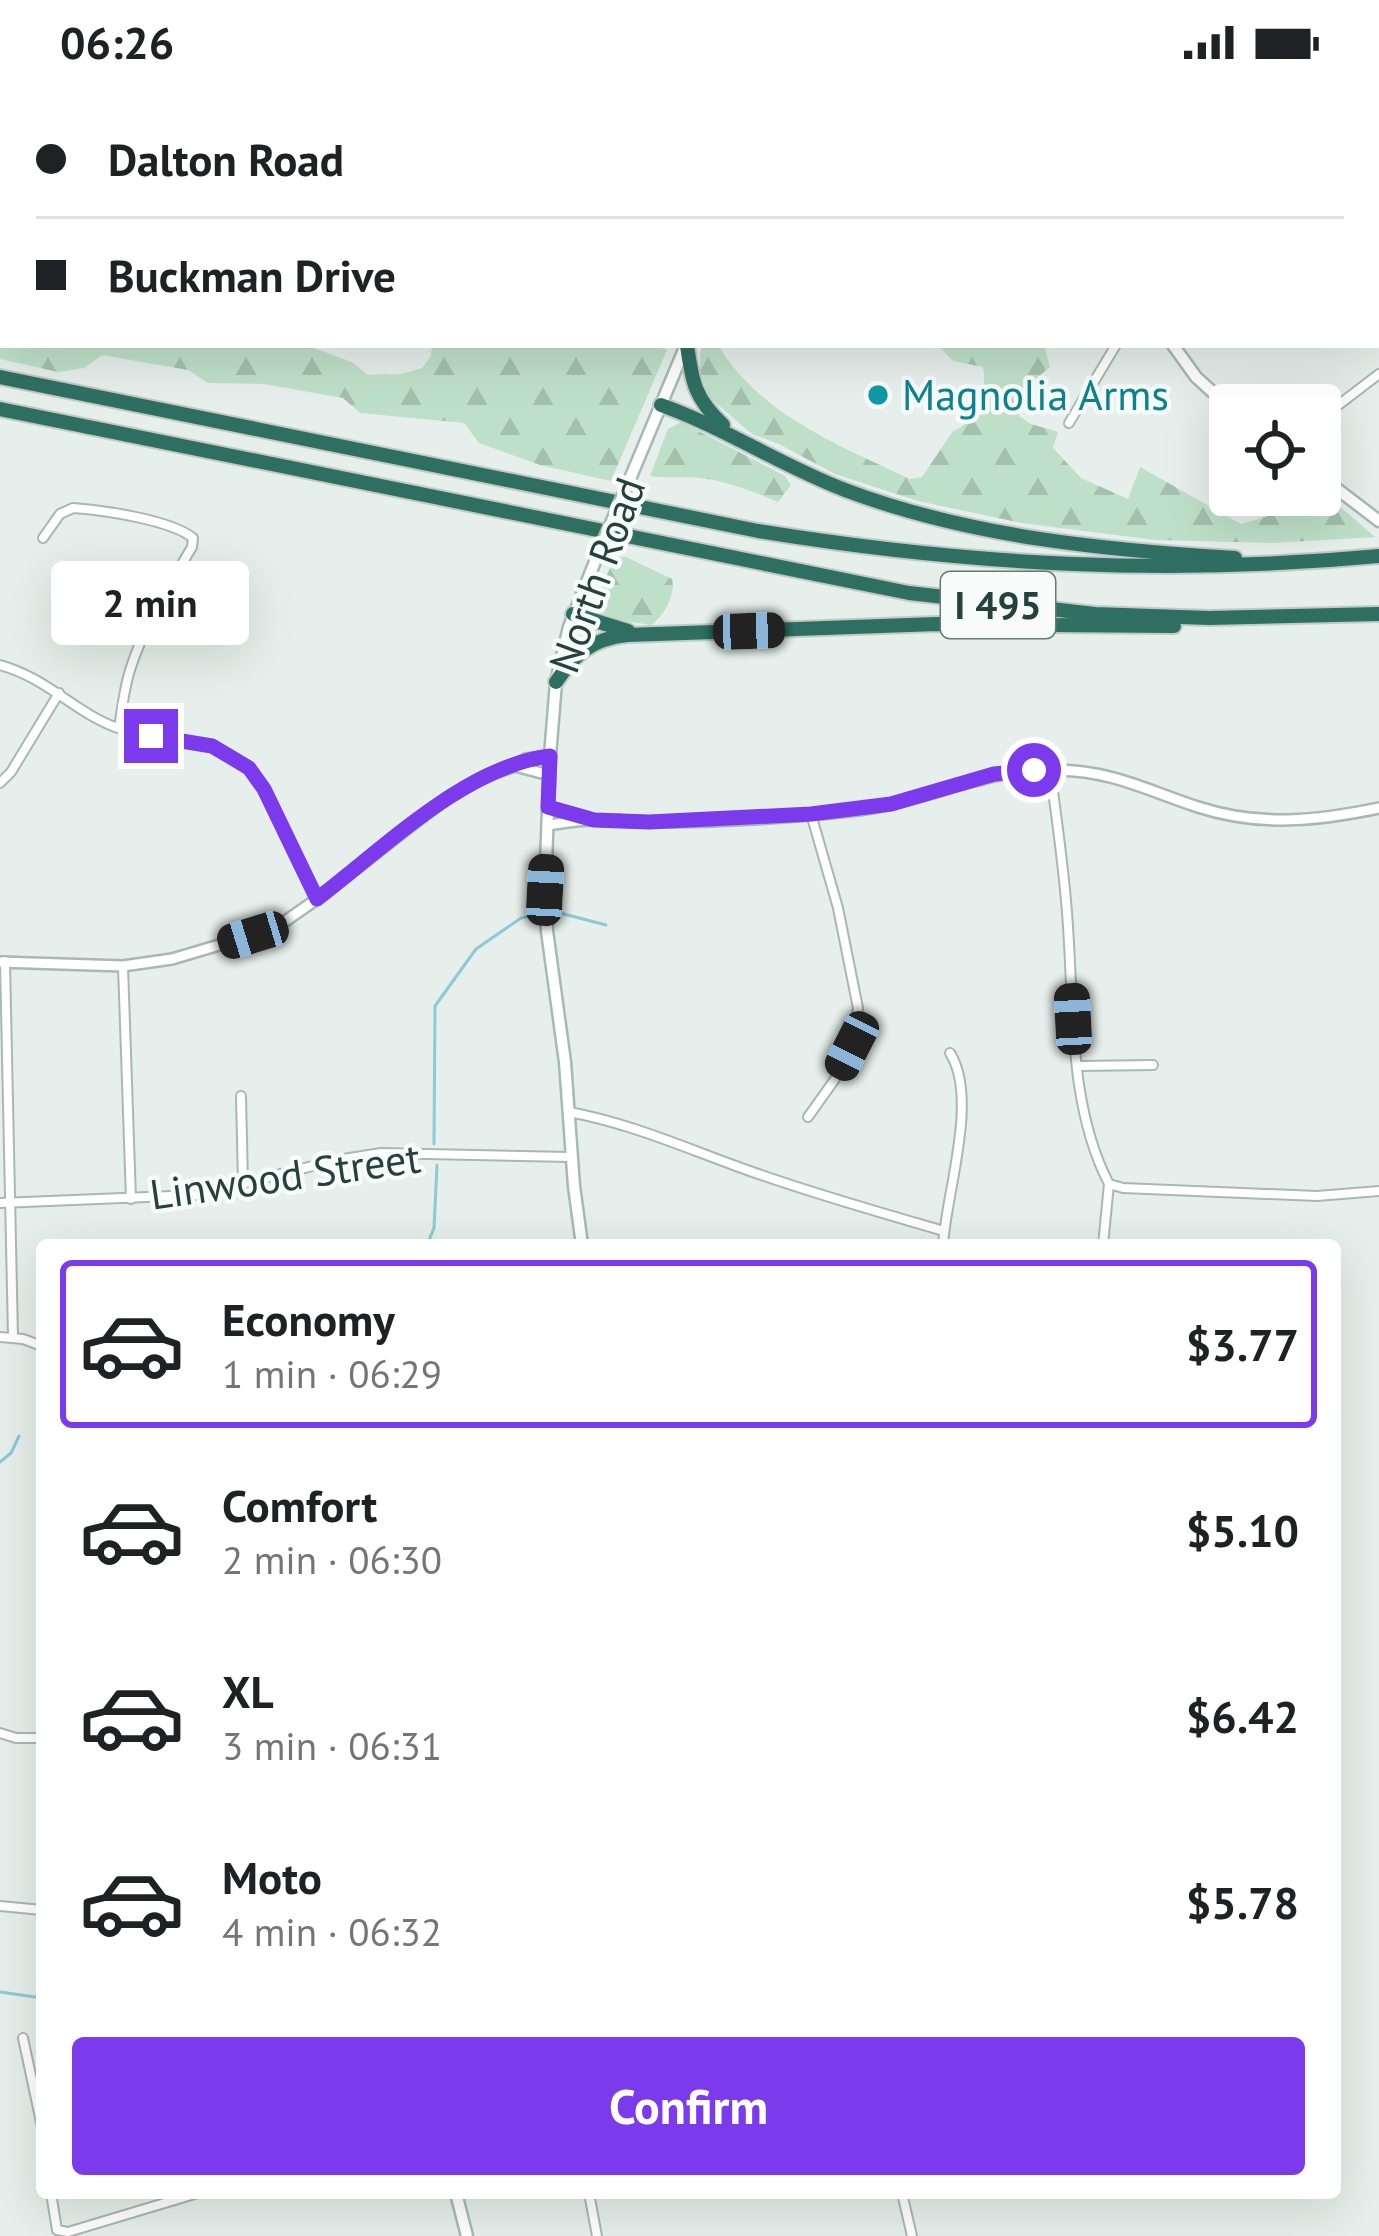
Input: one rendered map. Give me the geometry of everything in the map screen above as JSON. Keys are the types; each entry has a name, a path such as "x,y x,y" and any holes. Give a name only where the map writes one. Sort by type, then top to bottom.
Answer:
{"highway":[{"path":"687,348 700,400 724,426 757,448"},
{"name":"I 495","path":"0,377 817,541 1076,566 1217,566 1379,556"},
{"path":"661,405 808,476 971,526 1127,551 1307,562"},
{"name":"I 495","path":"0,409 892,590 1094,614 1286,618 1379,614"},
{"path":"0,419 187,448"},
{"path":"573,614 645,634"},
{"path":"556,682 577,654 609,637 914,625 1199,626 1286,618"}],"main road":[{"name":"North Road","path":"581,1239 545,890 556,682 573,614 686,348"},
{"path":"1176,348 1209,389"},
{"path":"1341,492 1379,520"},
{"path":"457,2199 465,2236"}],"street":[{"path":"1069,423 1114,348"},
{"path":"1341,403 1379,374"},
{"path":"44,538 64,511 80,508 159,524 193,538 135,656 119,728"},
{"path":"0,665 34,677 119,728 212,746 249,768 264,789 317,899"},
{"path":"0,783 59,693"},
{"path":"13,1336 5,1203 2,962 122,965 172,959 253,935 284,922 317,899 448,797 526,759 550,756"},
{"path":"515,766 549,775"},
{"path":"548,825 811,814 891,804 1005,772 1050,769 1106,774 1198,807 1264,820 1314,820 1379,808"},
{"path":"1050,769 1065,874 1078,1066 1090,1141 1108,1184 1103,1239"},
{"path":"548,807 594,820"},
{"path":"808,1117 852,1046 858,1007 838,908 811,814"},
{"path":"122,965 131,1199"},
{"path":"943,1239 961,1098 958,1066 950,1053"},
{"path":"1078,1066 1153,1065"},
{"path":"241,1096 243,1184"},
{"path":"568,1112 596,1117 817,1194 944,1231"},
{"name":"Linwood Street","path":"5,1203 196,1195 381,1153 571,1157"},
{"path":"1108,1184 1266,1195 1379,1191"},
{"path":"0,1337 36,1344"},
{"path":"0,1733 36,1738"},
{"path":"0,1906 36,1909"},
{"path":"23,2038 36,2095"},
{"path":"52,2199 57,2230 68,2233 178,2199"},
{"path":"590,2199 597,2236"},
{"path":"903,2199 912,2236"}],"green space":[{"path":"0,348 313,348 352,362 368,375 422,368 432,348 667,350 611,481 540,465 479,443 464,423 360,413 343,398 264,384 208,383 188,370 102,355 84,368 58,372 0,359"},
{"path":"702,348 720,348 735,369 778,409 910,479 922,477 953,431 969,421 982,395 983,367 953,361 941,348 1045,348 1050,367 1021,391 1019,416 1058,432 1053,448 1081,478 1128,499 1140,467 1209,506 1209,516 1227,516 1241,524 1268,516 1341,516 1341,508 1375,537 1272,543 1155,540 1022,523 918,501 835,474 752,434 710,398 700,372"},
{"path":"681,422 785,476 791,485 778,502 710,479 650,476 668,429"},
{"path":"617,557 672,579 668,604 651,625 594,610"}],"waterway":[{"path":"560,913 606,925"},
{"path":"434,1144 435,1006 476,949 521,918 535,915"},
{"path":"429,1239 437,1165"},
{"path":"0,1462 19,1436"},
{"path":"0,1992 36,1997"}],"place":[{"name":"Magnolia Arms","path":"878,395"}],"route":[{"path":"151,736 212,746 249,768 264,789 317,899 448,797 526,759 550,756 548,807 594,820 649,822 867,808 994,774 1034,770"}]}
